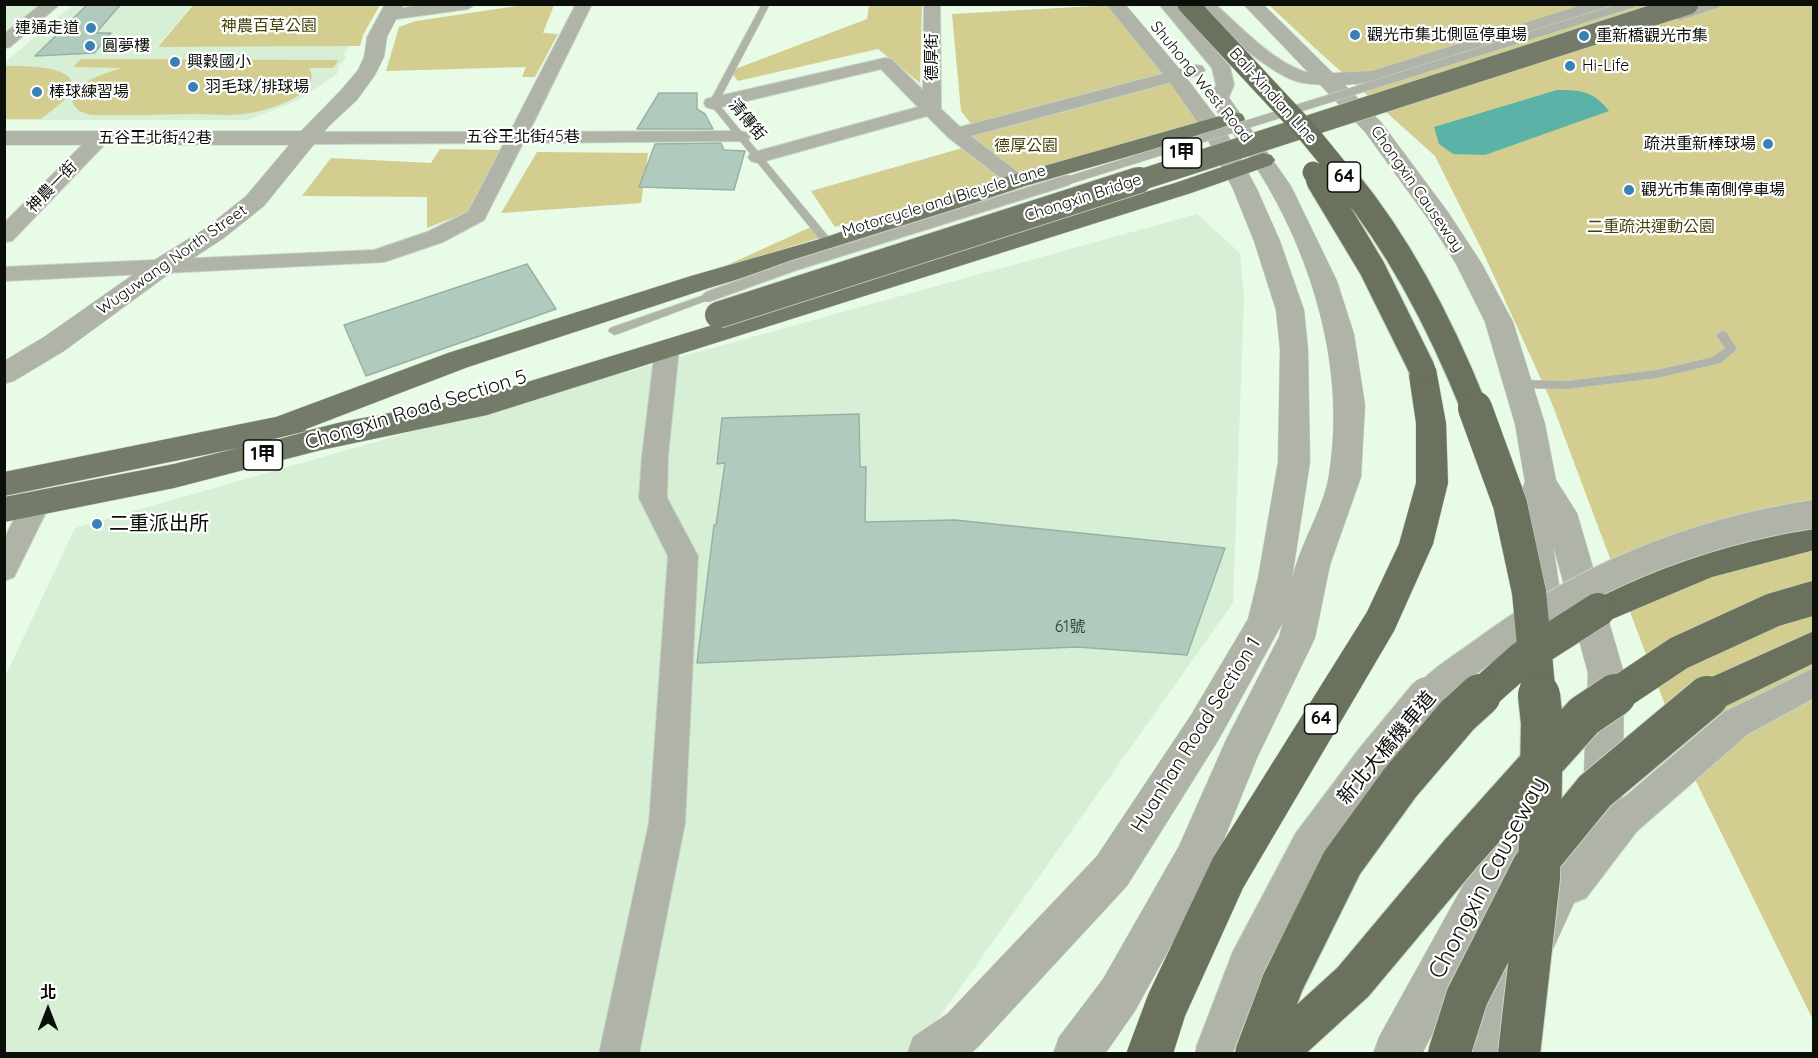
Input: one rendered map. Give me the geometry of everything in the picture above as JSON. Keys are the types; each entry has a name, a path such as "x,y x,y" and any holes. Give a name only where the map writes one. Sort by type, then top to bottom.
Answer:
{"highway":[{"name":"Bali-Xindian Line","path":"1149,1053 1164,1011 1228,873 1381,621 1416,544 1432,483 1431,423 1422,369 1386,291 1339,208 1287,136 1241,83 1166,4"},
{"name":"Bali-Xindian Line","path":"1188,4 1308,133 1369,208 1415,285 1462,377 1487,438 1510,504 1529,591 1542,723 1539,878 1519,1053"},
{"path":"1256,1053 1283,982 1342,863 1400,783 1458,715 1523,658 1599,610 1705,565 1814,537"},
{"path":"1274,1053 1353,982 1462,852 1584,716 1679,653 1773,610 1814,598"},
{"path":"1298,1053 1339,1018 1438,901 1504,833 1590,733 1702,658 1814,614"},
{"path":"1449,1053 1467,997 1533,867 1595,791 1707,697 1814,646"}],"main road":[{"name":"Chongxin Bridge","path":"711,305 1655,4"},
{"name":"Chongxin Bridge","path":"711,305 953,240 1688,4"},
{"path":"272,430 458,360 700,282 829,244 1222,115"},
{"path":"321,439 487,405 1160,195 1249,165"},
{"name":"Chongxin Road Section 5","path":"4,484 272,430 441,384 614,331 711,305"},
{"name":"Chongxin Road Section 5","path":"4,510 119,489 321,439 447,402 711,305"}],"street":[{"path":"4,43 52,4"},
{"path":"392,10 468,4"},
{"path":"4,274 376,257 435,237 477,216 584,4"},
{"name":"德厚街","path":"932,4 932,110"},
{"name":"Shuhong West Road","path":"1115,4 1186,73 1222,115 1249,165"},
{"name":"Shuhong West Road","path":"1139,4 1186,73"},
{"path":"1166,4 1221,67 1225,84 1222,115"},
{"path":"1205,4 1272,61 1298,76 1328,79 1374,77 1606,4"},
{"name":"Chongxin Causeway","path":"1252,4 1373,127 1440,217 1469,264 1499,322 1530,424 1541,482 1561,513 1606,673 1603,796 1480,1053"},
{"path":"1328,79 1352,65 1554,4"},
{"name":"Wuguwang North Street","path":"4,374 54,344 159,268 215,233 238,215 269,185 306,138 349,95 368,71 377,37 392,10"},
{"path":"713,103 885,63 956,134 1017,181"},
{"path":"956,134 1186,73"},
{"path":"758,157 932,110"},
{"name":"Shuhong West Road","path":"1222,115 1249,165"},
{"name":"五谷王北街45巷","path":"306,138 740,137"},
{"name":"五谷王北街42巷","path":"4,138 306,138"},
{"name":"神農一街","path":"4,236 100,138"},
{"name":"Huanhan Road Section 1","path":"930,1053 963,1030 1112,871 1205,727 1265,622 1294,462 1294,349 1290,310 1267,242 1249,165"},
{"name":"Huanhan Road Section 1","path":"1076,1053 1119,995 1194,861 1240,753 1298,638 1313,565 1345,477 1350,405 1340,334 1324,281 1298,223 1249,165"},
{"path":"619,1053 667,823 683,556 653,498 655,456 667,349"},
{"name":"Chongxin Causeway","path":"1396,1053 1546,774 1545,597 1531,506 1541,482"},
{"path":"4,569 36,504"},
{"name":"新北大橋機車道","path":"1213,1053 1249,960 1311,843 1374,759 1430,692 1500,639 1577,590 1682,544 1781,519 1814,514"},
{"path":"1498,1053 1508,1022 1565,894 1625,819 1736,723 1814,682"}],"lane":[{"name":"清傳街","path":"766,4 713,103 829,244"},
{"name":"Motorcycle and Bicycle Lane","path":"711,305 793,266 1631,4"},
{"path":"953,240 1134,191 1716,4"},
{"path":"1517,384 1567,385 1657,374 1717,360 1731,349 1722,335"}],"shaded area":[{"path":"5,4 40,4 40,5 5,33"},
{"name":"興穀國小","path":"74,4 192,5 157,47 349,46 344,54 346,59 339,65 337,74 299,100 248,120 5,120 4,63"},
{"path":"1197,214 1240,253 1244,298 1233,603 914,1053 5,1054 5,677 75,528 438,424"}],"green space":[{"name":"神農百草公園","path":"194,4 380,5 363,35 360,46 158,47"},
{"path":"530,4 554,5 543,33 558,34 535,77 522,77 526,67 386,71 399,27 416,21"},
{"path":"869,5 922,5 920,83 878,49 738,81 730,71 867,19"},
{"name":"德厚公園","path":"1113,5 1168,72 1093,96 1184,73 1210,118 1191,127 1018,180 964,132 975,129 961,111 952,14"},
{"name":"二重疏洪運動公園","path":"1269,5 1813,5 1813,1020 1686,761 1551,401 1482,250 1435,156"},
{"path":"81,59 339,60 333,68 309,68 312,78 301,94 278,106 253,113 92,115 76,108 72,96 76,90 90,80 122,68 73,67"},
{"name":"棒球練習場","path":"5,66 47,68 58,71 67,75 72,82 71,90 62,102 41,119 5,119"},
{"path":"966,147 1004,181 835,227 811,191"},
{"path":"440,149 501,150 468,212 427,228 427,197 302,196 331,158 431,163"},
{"path":"537,152 648,153 641,203 501,213"},
{"path":"811,227 819,238 723,267"}],"water":[{"path":"1557,90 1586,93 1598,99 1609,111 1485,155 1453,154 1439,144 1434,127"}],"building":[{"path":"88,4 121,4 96,33 111,33 94,53 35,56"},
{"path":"659,93 697,93 697,109 705,114 713,129 637,129"},
{"path":"721,143 724,150 745,151 734,190 639,187 655,144"},
{"path":"527,264 556,309 366,376 344,325"},
{"path":"859,414 860,467 866,467 865,522 955,520 1225,548 1187,655 1077,647 697,663 714,525 716,525 725,463 717,464 722,418"}],"place":[{"name":"連通走道","path":"91,28"},
{"name":"觀光市集北側區停車場","path":"1355,35"},
{"name":"重新橋觀光市集","path":"1584,36"},
{"name":"圓夢樓","path":"90,46"},
{"name":"興穀國小","path":"175,62"},
{"name":"Hi-Life","path":"1570,66"},
{"name":"羽毛球/排球場","path":"193,87"},
{"name":"棒球練習場","path":"37,92"},
{"name":"疏洪重新棒球場","path":"1768,144"},
{"name":"觀光市集南側停車場","path":"1629,190"},
{"name":"二重派出所","path":"97,524"}]}
